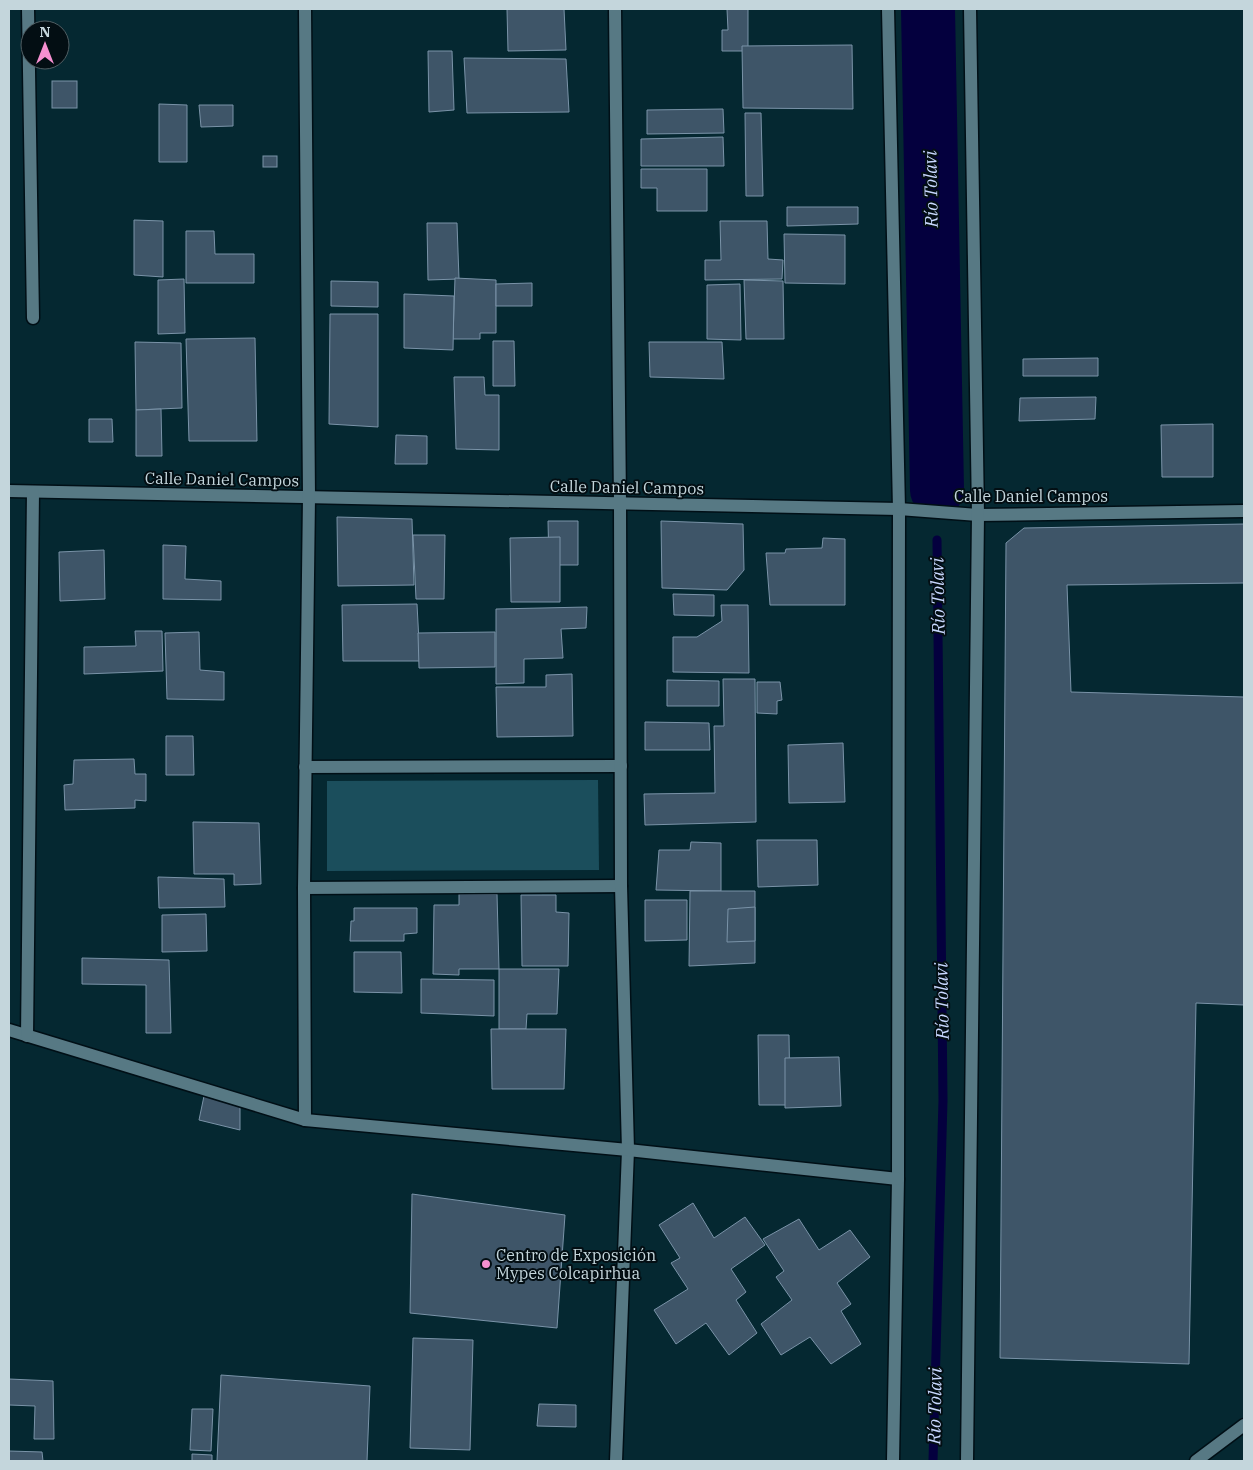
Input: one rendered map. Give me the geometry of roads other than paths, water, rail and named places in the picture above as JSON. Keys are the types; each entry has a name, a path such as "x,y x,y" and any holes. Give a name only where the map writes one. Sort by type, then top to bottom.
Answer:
{"street":[{"path":"28,9 33,318"},
{"path":"305,9 309,497 304,888 305,1120"},
{"path":"615,9 620,503 621,886 628,1150 616,1461"},
{"path":"888,9 899,509 898,1179 893,1461"},
{"path":"967,1461 978,515 970,9"},
{"name":"Calle Daniel Campos","path":"9,491 899,509 978,515 1244,511"},
{"path":"27,1036 33,492"},
{"path":"305,767 621,766"},
{"path":"304,888 621,886"},
{"path":"9,1030 305,1120 628,1150 898,1179"},
{"path":"1196,1461 1244,1425"}],"waterway":[{"name":"Río Tolavi","path":"928,9 937,490"},
{"name":"Río Tolavi","path":"933,1461 943,1100 937,540"}],"place":[{"name":"Centro de Exposición Mypes Colcapirhua","path":"486,1264"}]}
